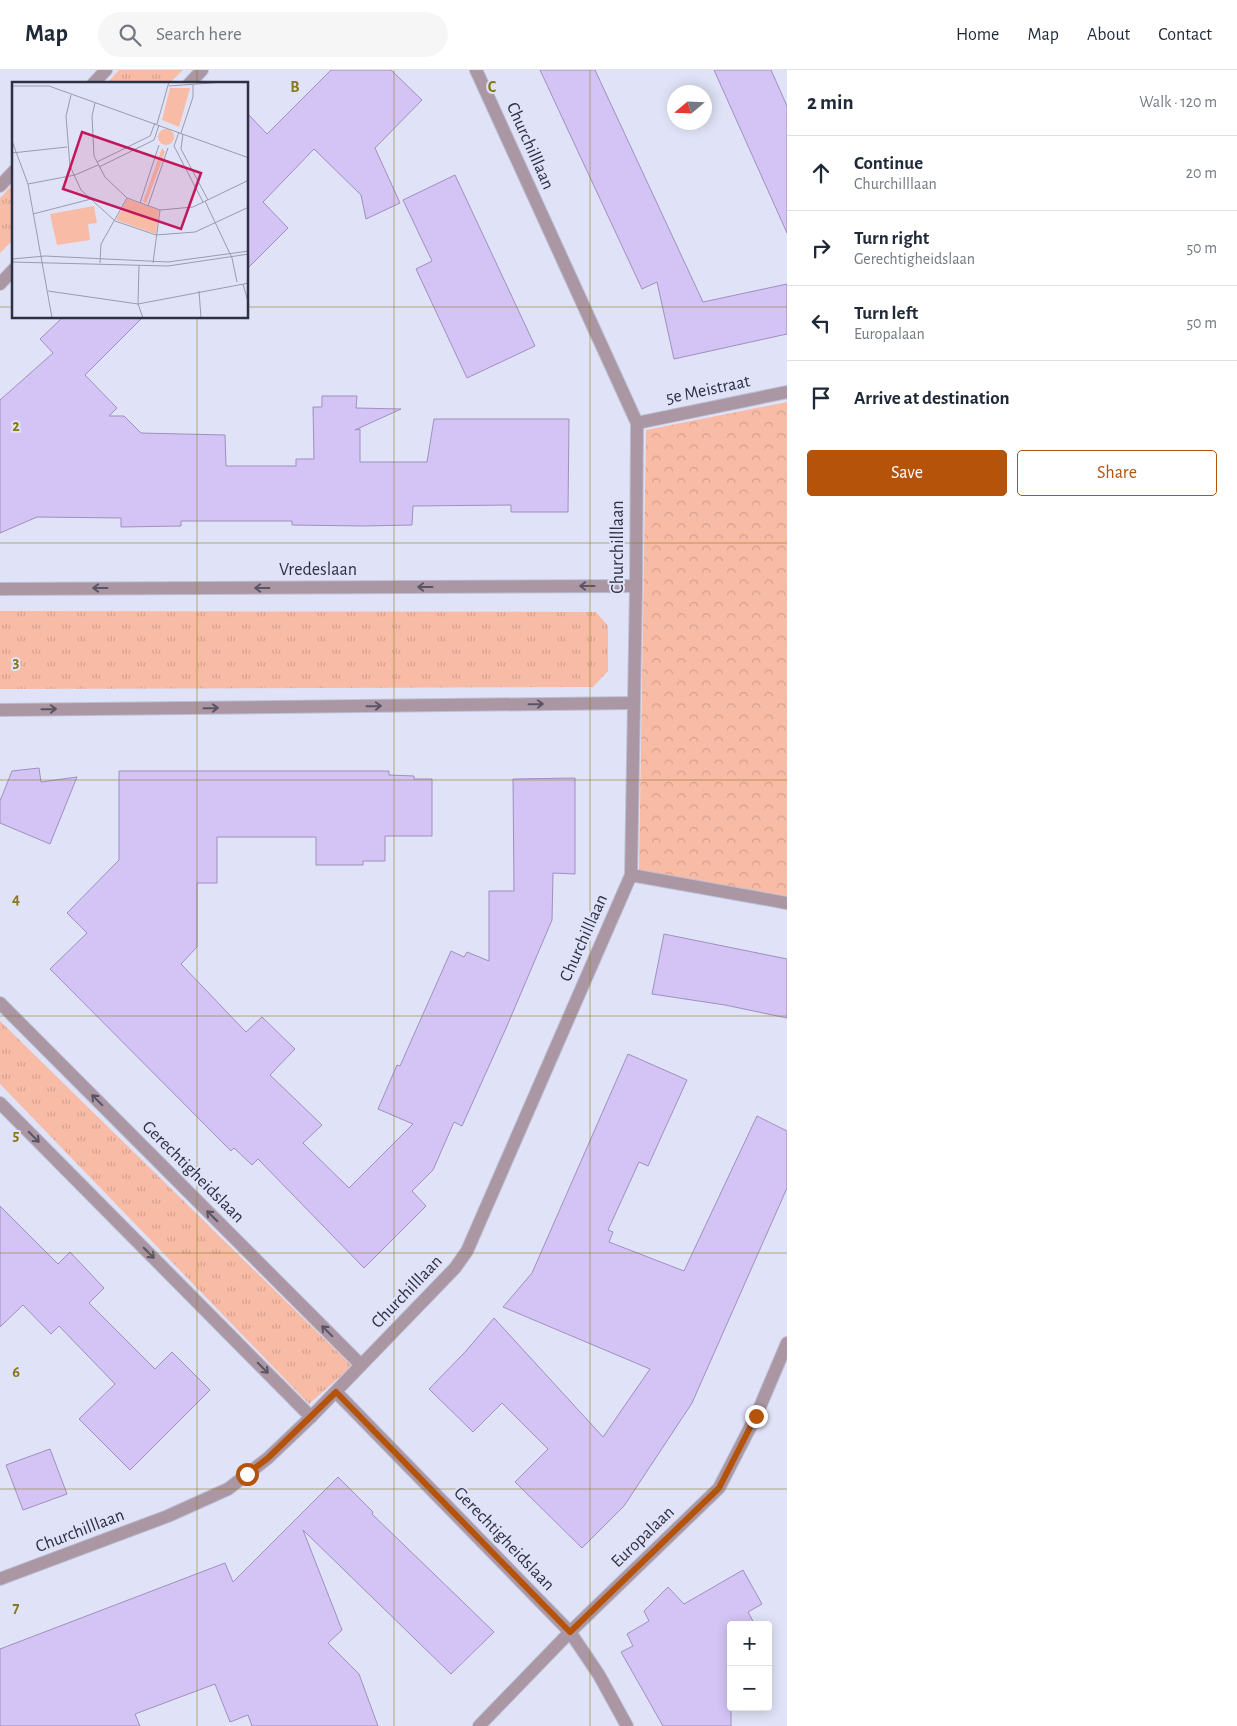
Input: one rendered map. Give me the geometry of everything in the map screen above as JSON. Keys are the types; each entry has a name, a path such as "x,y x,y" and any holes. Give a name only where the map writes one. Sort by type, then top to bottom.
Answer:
{"street":[{"path":"95,82 106,70"},
{"path":"191,82 202,70"},
{"name":"Churchilllaan","path":"0,1579 213,1497 228,1489 254,1469 311,1417 455,1268 467,1251 631,875 637,423 476,70"},
{"path":"0,186 12,173"},
{"path":"0,284 12,271"},
{"name":"5e Meistraat","path":"637,423 787,392"},
{"name":"Vredeslaan","path":"0,589 636,586"},
{"path":"0,710 634,703"},
{"path":"631,875 787,903"},
{"name":"Gerechtigheidslaan","path":"0,1003 361,1365"},
{"path":"0,1103 311,1417"},
{"name":"Europalaan","path":"479,1726 570,1632 719,1488 756,1416 787,1343"},
{"name":"Gerechtigheidslaan","path":"336,1392 570,1632 599,1675 627,1726"}],"green space":[{"path":"119,70 183,70 171,82 108,82"},
{"path":"12,185 12,241 0,253 0,198"},
{"path":"787,402 787,897 639,872 646,430"},
{"path":"0,611 596,612 608,626 608,671 593,687 0,689"},
{"path":"0,1021 352,1366 309,1404 0,1084"}],"building":[{"path":"331,70 391,70 422,100 375,148 400,203 366,219 361,195 314,149 263,202 288,228 249,267 249,115 267,134"},
{"path":"540,70 595,70 703,302 787,284 787,334 674,359 657,282 642,289"},
{"path":"714,70 771,70 787,106 787,233"},
{"path":"455,175 535,346 467,378 416,269 432,261 403,200"},
{"path":"61,319 141,319 85,375 117,408 109,416 124,416 141,433 225,435 226,466 296,466 296,459 314,459 313,407 322,407 322,396 357,396 356,408 401,409 355,430 360,429 360,462 427,462 434,419 569,419 568,512 511,512 511,505 413,506 412,525 363,526 292,525 292,521 181,521 181,526 121,527 121,518 37,517 0,533 0,400 53,353 40,339"},
{"path":"39,768 41,782 77,777 50,844 0,823 0,801 12,771"},
{"path":"119,771 389,771 389,775 414,776 414,779 432,779 432,836 385,836 385,861 363,861 363,865 316,865 316,837 217,837 217,883 197,883 197,947 181,964 246,1032 262,1017 295,1049 270,1075 322,1125 303,1143 349,1188 413,1124 378,1109 397,1065 400,1066 451,951 464,957 467,952 489,961 489,891 514,891 513,779 575,778 575,874 553,873 552,920 507,1026 462,1126 454,1122 433,1170 412,1191 426,1206 364,1268 258,1159 252,1165 234,1148 231,1151 50,969 87,933 67,913 119,860"},
{"path":"664,934 787,959 787,1018 725,1005 652,994"},
{"path":"628,1054 687,1080 648,1166 639,1162 608,1230 613,1232 609,1242 684,1271 757,1116 787,1131 787,1188 692,1403 624,1506 582,1548 515,1482 548,1449 502,1403 473,1432 429,1389 466,1351 494,1318 603,1437 650,1369 503,1307 532,1273"},
{"path":"0,1206 58,1264 70,1252 104,1288 89,1303 155,1369 172,1352 210,1390 130,1470 79,1419 115,1384 59,1326 51,1334 23,1305 0,1327"},
{"path":"50,1449 67,1494 23,1510 6,1465"},
{"path":"338,1477 373,1512 372,1514 494,1632 451,1674 303,1530 342,1630 328,1643 359,1674 378,1726 252,1726 248,1715 230,1722 215,1684 135,1714 140,1726 0,1726 0,1649 225,1563 233,1582"},
{"path":"743,1570 762,1604 748,1612 753,1621 727,1621 727,1711 731,1711 731,1726 663,1726 621,1652 633,1646 627,1634 649,1621 644,1611 668,1587 684,1604"}],"route":[{"path":"247,1474 268,1458 336,1392 570,1632 719,1488 756,1416"}]}
